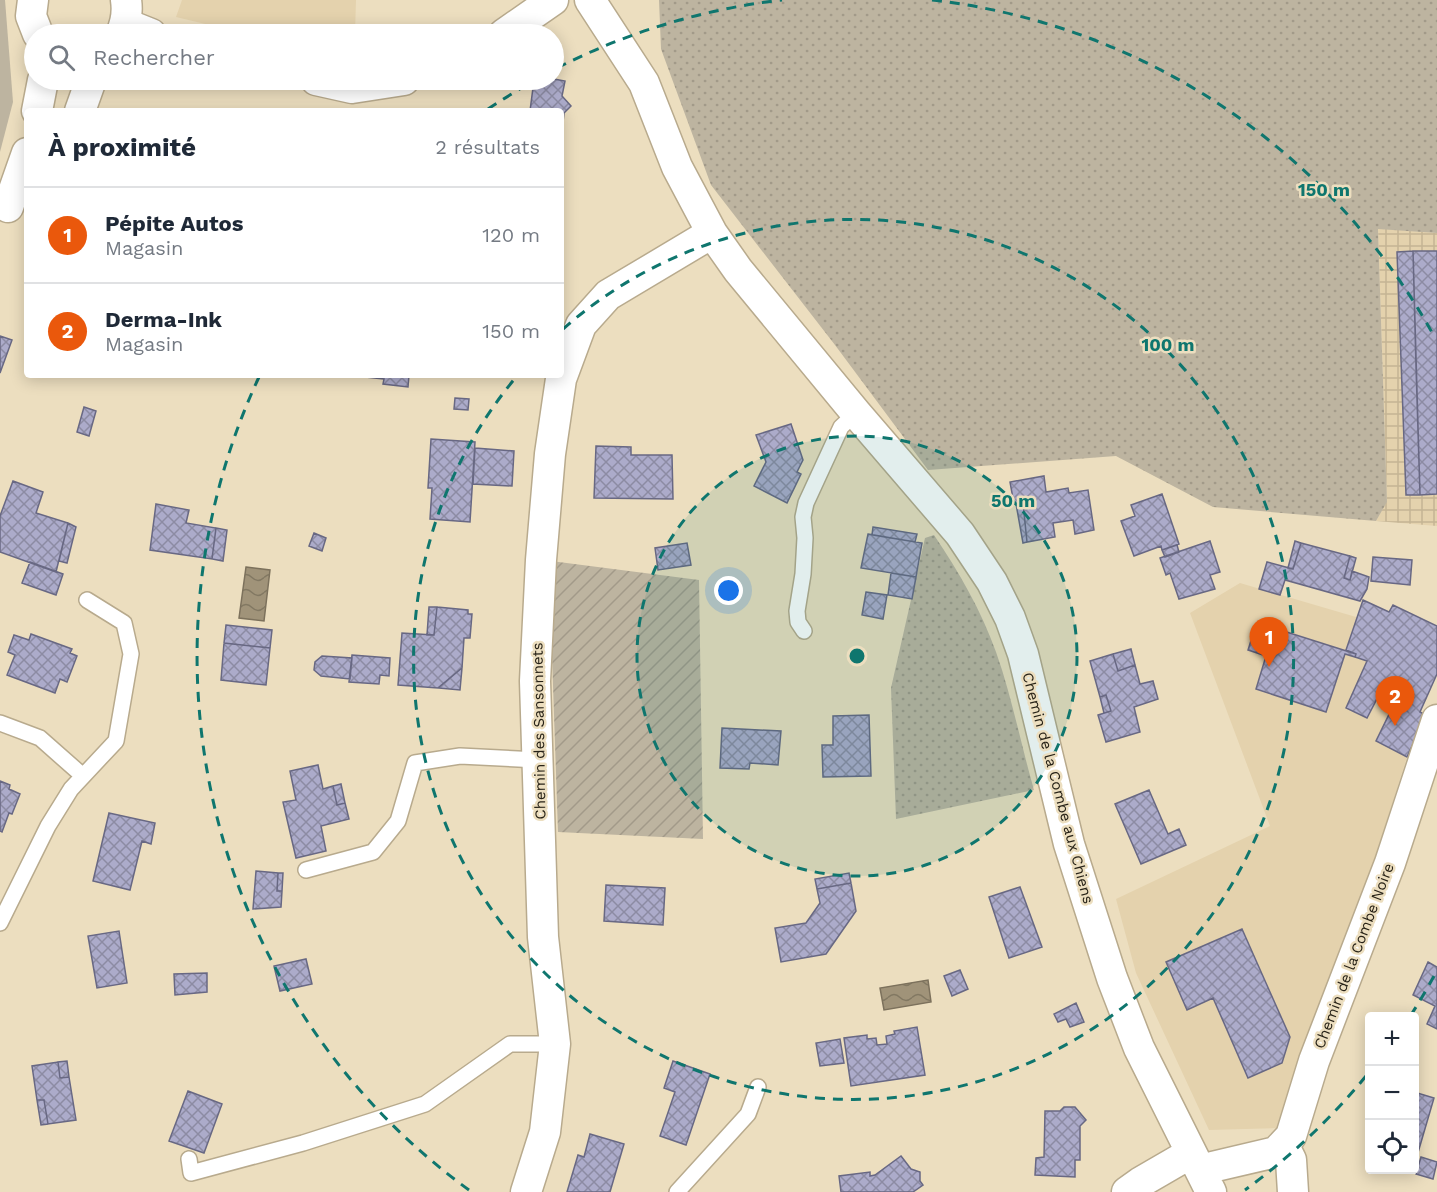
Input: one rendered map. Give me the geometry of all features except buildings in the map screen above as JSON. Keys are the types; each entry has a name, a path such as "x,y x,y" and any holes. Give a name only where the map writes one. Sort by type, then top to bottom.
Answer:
{"street":[{"path":"33,0 31,16 34,24"},
{"path":"518,24 553,0"},
{"name":"Chemin de la Combe aux Chiens","path":"590,0 644,84 677,167 712,233 738,270 960,534 992,582 1010,618 1023,654 1069,844 1102,949 1139,1048 1201,1173"},
{"path":"38,108 41,90"},
{"path":"81,108 87,90"},
{"path":"12,203 24,163"},
{"name":"Chemin des Sansonnets","path":"564,371 581,325 608,295 712,233"},
{"name":"Chemin des Sansonnets","path":"526,1192 545,1132 555,1044 543,937 536,681 541,560 550,454 561,378"},
{"name":"Chemin de la Combe Noire","path":"1284,1146 1291,1136 1320,1044 1390,863 1437,720"},
{"path":"1127,1192 1141,1182 1201,1173 1212,1167 1268,1155 1284,1146 1291,1160 1293,1192"}],"lane":[{"path":"804,631 798,622 797,611 803,574 805,538 803,517 806,503 841,427 856,413"},
{"path":"0,923 48,826 71,789 116,741 130,654 124,623 87,600"},
{"path":"0,723 40,738 82,776"},
{"path":"306,870 373,852 398,821 415,764 460,756 538,760"},
{"path":"189,1159 191,1173 303,1143 425,1104 510,1044 555,1044"},
{"path":"677,1192 748,1114 758,1087"}],"shaded area":[{"path":"0,0 5,0 13,102 0,152"},
{"path":"182,0 356,0 355,24 205,24 176,17"},
{"path":"659,0 1437,0 1437,233 1378,229 1387,502 1376,521 1213,507 1116,456 928,470 711,185 661,49"},
{"path":"1378,228 1437,233 1437,526 1376,521 1387,501"},
{"path":"934,535 969,592 990,636 1007,686 1034,790 896,819 891,688 925,538"},
{"path":"551,561 699,580 703,839 558,832 549,568"},
{"path":"1240,583 1356,617 1399,625 1407,757 1360,905 1280,1128 1209,1130 1136,973 1116,899 1270,826 1190,613"}],"water":[{"path":"246,567 270,570 264,621 239,618"},
{"path":"928,980 931,1002 884,1010 880,988"}],"place":[{"name":"Pépite Autos","path":"1269,667"},
{"name":"Derma-Ink","path":"1395,726"}]}
